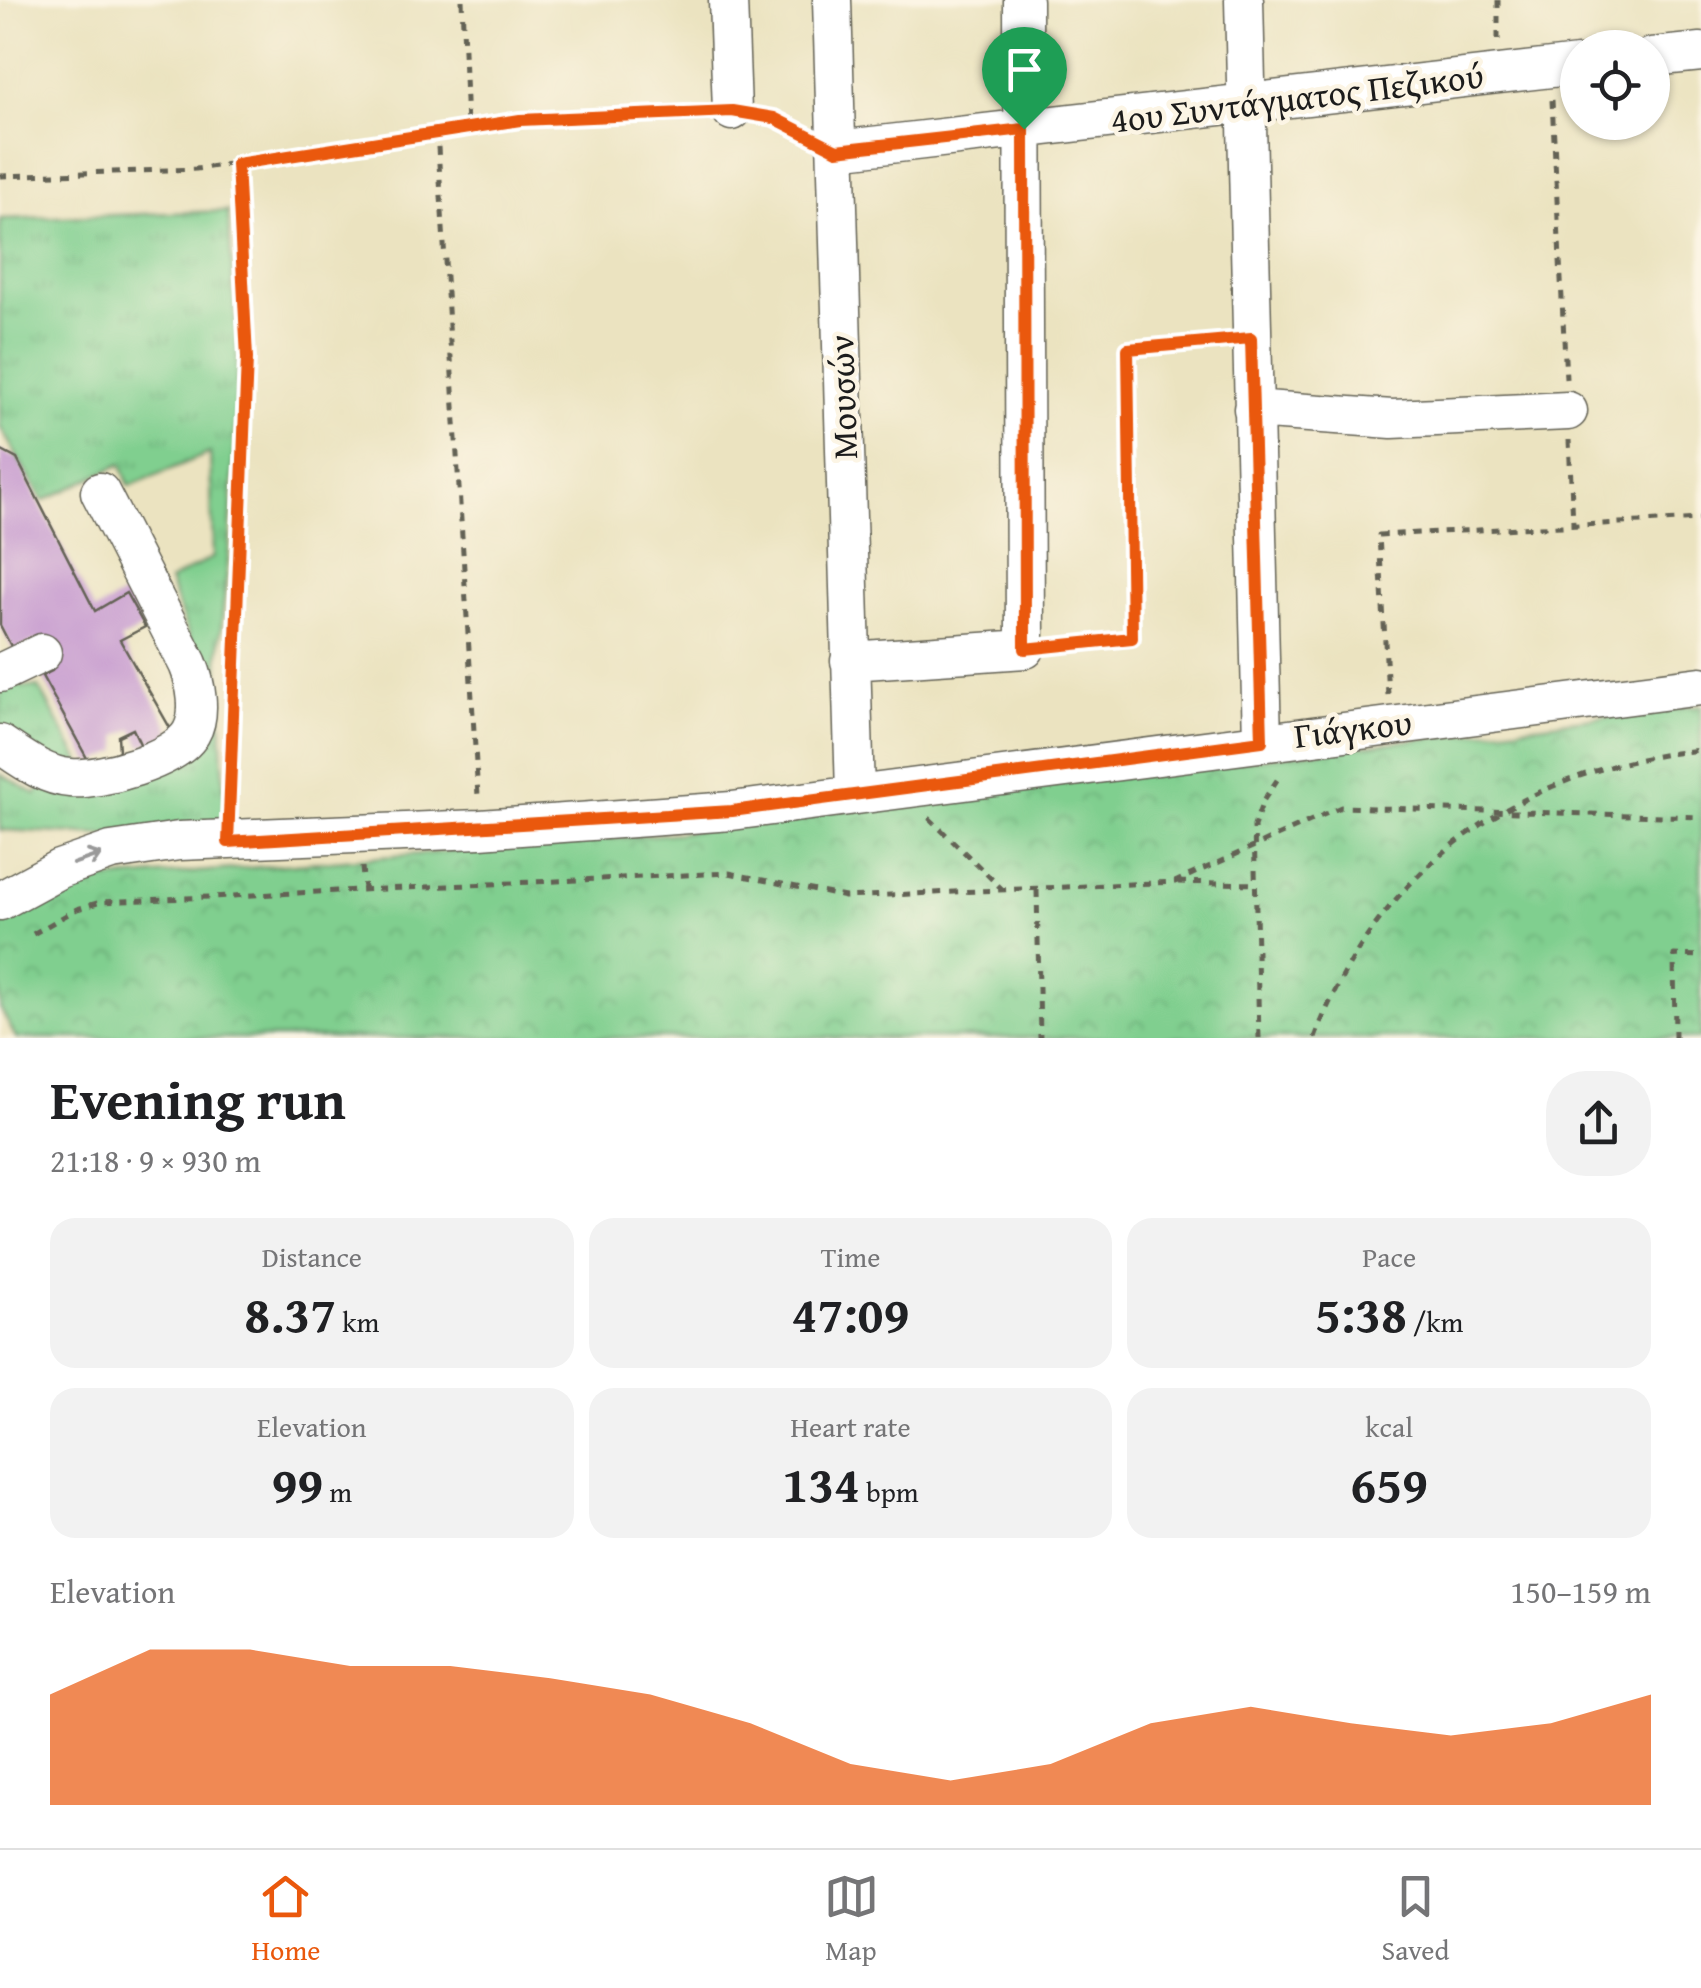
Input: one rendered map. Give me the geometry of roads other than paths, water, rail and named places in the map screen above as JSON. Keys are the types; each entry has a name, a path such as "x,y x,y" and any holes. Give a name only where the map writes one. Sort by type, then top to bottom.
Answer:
{"street":[{"path":"728,0 732,111"},
{"name":"Μουσών","path":"832,0 856,794"},
{"path":"850,661 1025,649 1023,0"},
{"path":"1244,0 1262,741"},
{"path":"1670,55 1701,52"},
{"name":"4ου Συντάγματος Πεζικού","path":"837,150 1560,66"},
{"path":"1253,409 1392,419 1568,411"},
{"path":"0,744 53,774 82,778 141,764 186,741 194,726 195,686 188,664 100,492"},
{"path":"0,673 42,652"},
{"name":"Γιάγκου","path":"0,902 59,869 111,851 179,842 480,829 732,811 1701,686"}]}
